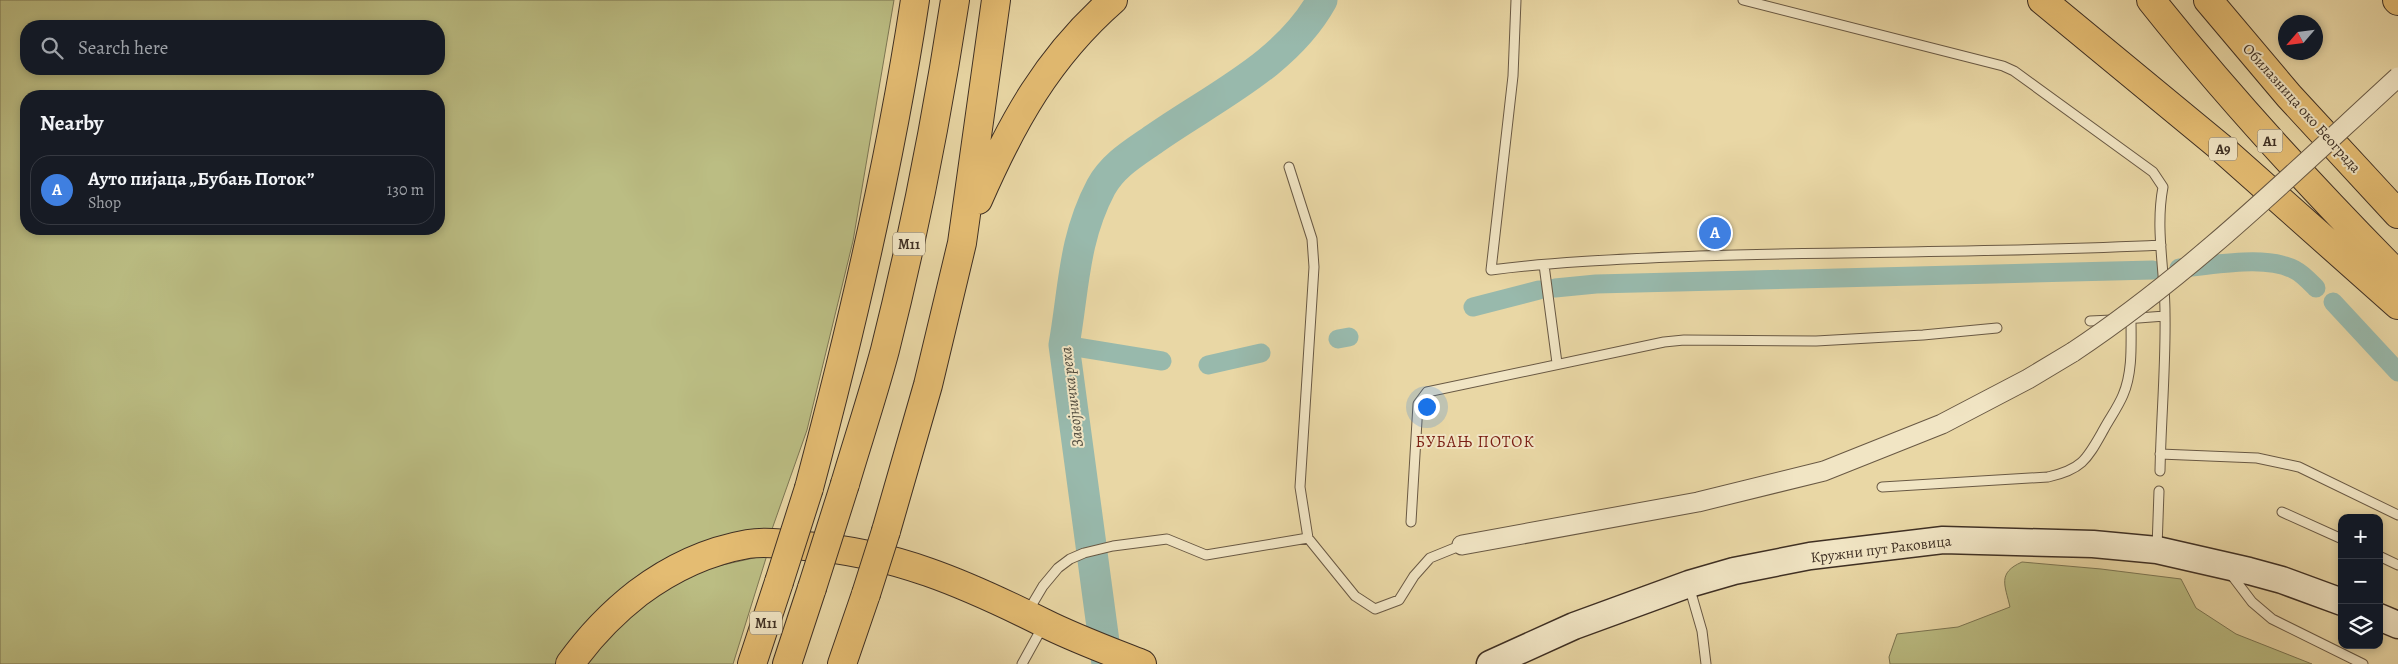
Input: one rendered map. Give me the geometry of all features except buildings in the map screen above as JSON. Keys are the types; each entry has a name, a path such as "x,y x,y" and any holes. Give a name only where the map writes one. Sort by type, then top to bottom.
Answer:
{"highway":[{"name":"M11","path":"752,664 809,488 844,355 883,182 915,0"},
{"name":"M11","path":"786,664 872,398 893,314 933,133 955,0"},
{"path":"842,664 886,530 928,385 962,244 996,0"},
{"path":"962,244 984,185 1016,120 1066,46 1113,0"},
{"name":"A9","path":"2042,0 2219,146 2398,305"},
{"name":"A1","path":"2151,0 2246,114 2306,182 2398,275"},
{"name":"Обилазница око Београда","path":"2208,0 2295,102 2398,214"},
{"path":"570,664 600,625 649,585 701,558 749,544 764,543 844,548 871,554 938,575 1087,642 1142,664"}],"main road":[{"name":"Кружни пут Раковица","path":"1490,664 1574,626 1688,584 1734,571 1810,556 1943,540 2093,544 2157,550 2282,580 2338,601"},
{"path":"2383,619 2398,625"}],"street":[{"path":"1462,545 1698,502 1824,471 1942,424 2019,384 2074,352 2153,295 2228,233 2398,78"}],"lane":[{"path":"1516,0 1514,76 1491,270 1595,259 2161,245"},
{"path":"1743,0 2003,66 2014,71 2154,172 2163,187 2160,204 2165,316 2160,471"},
{"path":"1288,167 1312,239 1314,266 1300,488 1308,538 1355,596 1375,609 1399,600 1414,576 1430,558 1462,545"},
{"path":"1544,265 1556,363"},
{"path":"2090,321 2165,316"},
{"path":"1882,487 2048,477 2068,472 2080,465 2089,455 2123,394 2130,361 2131,318"},
{"path":"1410,522 1418,404 1426,392 1437,388 1606,352 1684,340 1816,340 1923,335 1997,328"},
{"path":"2160,454 2258,458 2299,467 2398,515"},
{"path":"2157,550 2159,490"},
{"path":"2282,512 2338,537"},
{"path":"1022,664 1036,618 1043,586 1058,568 1070,559 1084,553 1113,546 1167,539 1206,555 1308,538"},
{"path":"2383,558 2398,565"},
{"path":"2225,567 2252,602 2272,620 2363,664"},
{"path":"1688,584 1702,631 1706,664"}],"green space":[{"path":"0,0 894,0 853,241 807,430 771,532 744,534 558,664 0,664"},
{"path":"767,555 733,664 582,664 627,614 680,581 709,568"},
{"path":"2022,562 2181,579 2196,608 2236,634 2312,664 1890,664 1889,657 1897,634 1958,627 2010,607 2005,586 2006,575 2014,566"}],"waterway":[{"name":"Завојничка река","path":"1107,664 1064,345 1076,265 1085,226 1101,187 1124,160 1268,62 1307,23 1322,0"},
{"path":"2179,268 2238,262 2283,265 2304,276 2316,288"},
{"path":"1555,288 1596,284 2153,270"},
{"path":"1473,307 1539,290"},
{"path":"2333,302 2398,372"},
{"path":"1338,339 1349,337"},
{"path":"1064,345 1162,361"},
{"path":"1208,365 1261,353"}],"place":[{"name":"Ауто пијаца „Бубањ Поток”","path":"1715,233"}],"district":[{"name":"БУБАЊ ПОТОК","path":"1475,442"}]}
